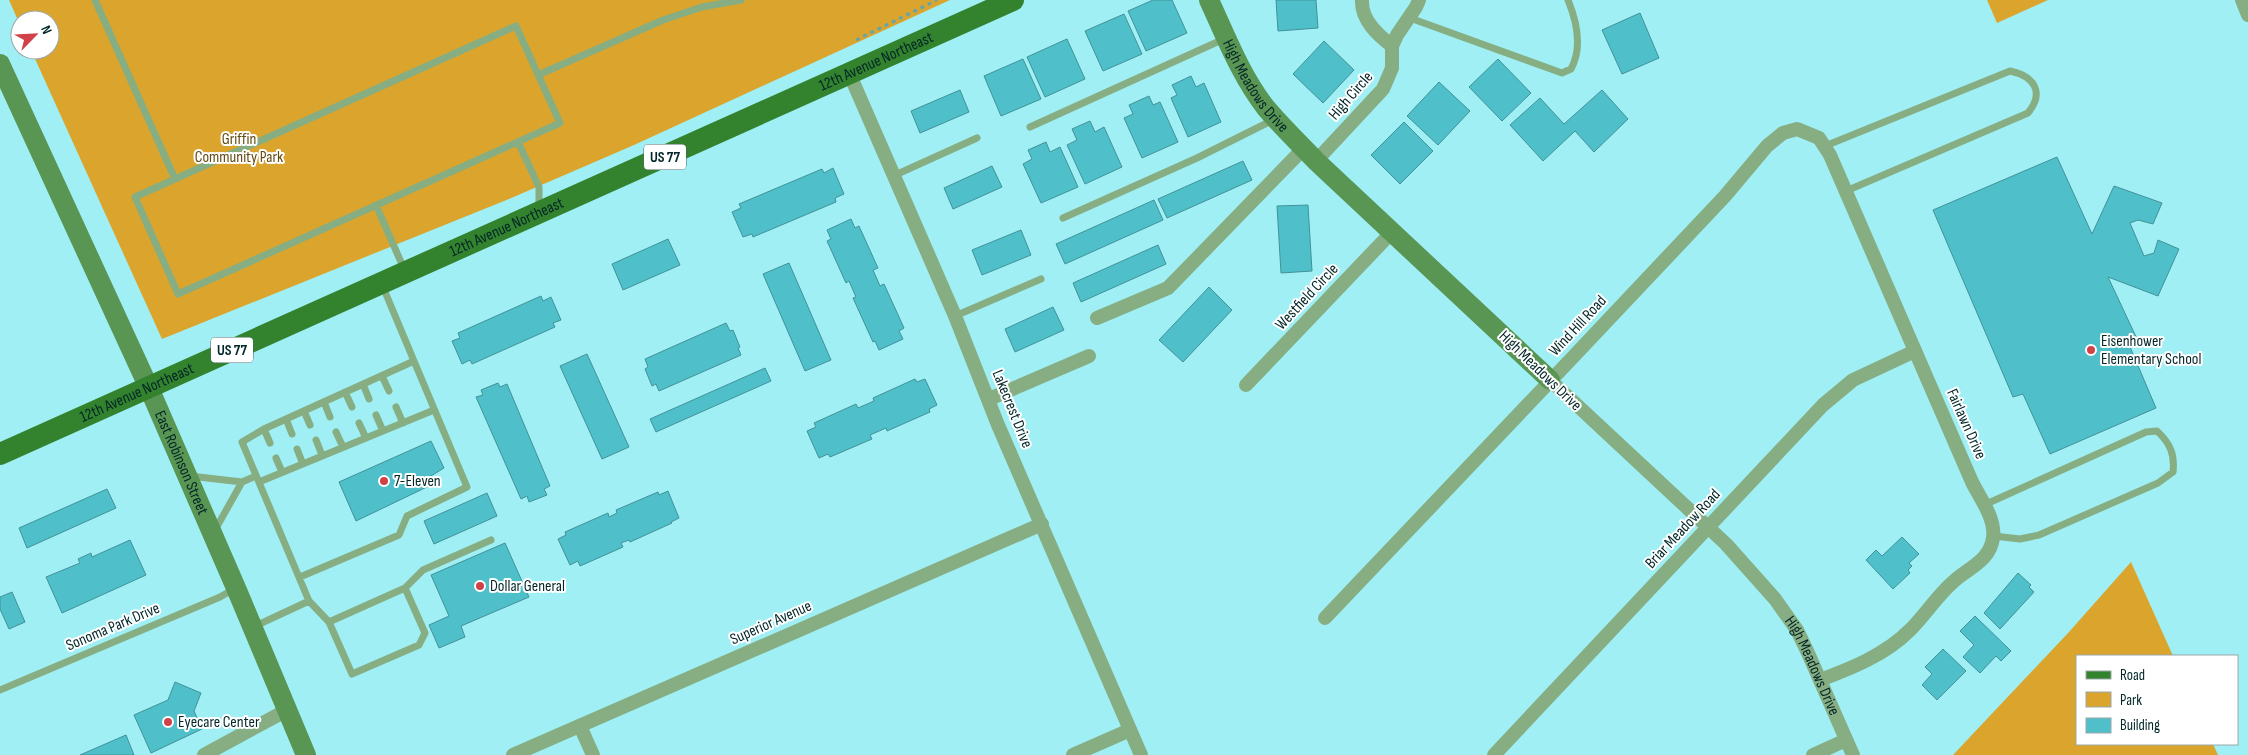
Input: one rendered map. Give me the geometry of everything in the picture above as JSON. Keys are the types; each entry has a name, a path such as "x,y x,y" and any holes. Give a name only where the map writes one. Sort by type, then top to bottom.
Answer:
{"main road":[{"name":"12th Avenue Northeast","path":"0,454 1014,0"}],"street":[{"name":"High Meadows Drive","path":"1209,0 1248,82 1275,118 1392,232 1708,528 1757,578 1787,614 1804,645 1853,755"},
{"path":"1362,0 1369,24 1392,46"},
{"name":"High Circle","path":"1097,318 1168,288 1310,154 1383,89 1392,68 1392,46 1419,0"},
{"path":"2242,0 2248,15"},
{"name":"East Robinson Street","path":"0,64 149,388 306,755"},
{"name":"Lakecrest Drive","path":"850,75 955,316 998,425 1142,755"},
{"name":"Fairlawn Drive","path":"1797,129 1812,134 1825,146 1984,505 1994,536"},
{"name":"Wind Hill Road","path":"1325,618 1724,196 1767,146 1783,133 1797,129"},
{"name":"Westfield Circle","path":"1246,386 1392,232"},
{"name":"Briar Meadow Road","path":"1494,755 1839,390 1867,371 1915,350"},
{"path":"988,399 1090,356"},
{"name":"Superior Avenue","path":"513,755 1042,524"},
{"path":"1820,680 1875,656 1909,632 1954,581 1980,562 1992,545 1994,536"},
{"path":"204,755 287,710"},
{"path":"580,726 593,755"},
{"path":"1073,755 1130,730"},
{"path":"1814,755 1846,740"}],"lane":[{"path":"94,0 175,179"},
{"path":"538,75 663,20 702,6 741,0"},
{"path":"1410,18 1562,73 1572,69 1578,49 1578,33 1574,14 1568,0"},
{"path":"516,26 560,123 178,294 135,197 175,179 516,26"},
{"path":"1030,127 1226,38"},
{"path":"1825,146 2010,71 2028,76 2034,84 2037,95 2034,105 2028,113 1846,191"},
{"path":"1063,218 1198,158 1275,118"},
{"path":"893,176 977,138"},
{"path":"518,142 539,187 539,214"},
{"path":"376,205 406,273"},
{"path":"955,316 1041,279"},
{"path":"300,577 399,535 407,516 468,487 381,284"},
{"path":"404,588 425,633 419,645 352,674 329,622 309,601 242,442 264,429 414,361"},
{"path":"382,376 389,391"},
{"path":"363,384 369,399"},
{"path":"345,392 352,407"},
{"path":"324,402 330,417"},
{"path":"396,407 403,423"},
{"path":"187,475 242,482 257,479 303,464 434,410"},
{"path":"304,411 310,425"},
{"path":"376,415 383,431"},
{"path":"286,419 292,434"},
{"path":"359,423 366,438"},
{"path":"264,429 270,443"},
{"path":"1984,505 2146,432 2156,431 2166,439 2175,460 2173,472 2158,483 2039,535 2020,539 1994,536"},
{"path":"336,432 342,447"},
{"path":"316,440 322,455"},
{"path":"297,449 303,464"},
{"path":"276,458 282,472"},
{"path":"213,535 242,482"},
{"path":"329,622 404,588 423,570 491,540"},
{"name":"Sonoma Park Drive","path":"0,690 220,597 236,588"},
{"path":"252,627 309,601"}],"path":[{"path":"856,40 937,0"}],"green space":[{"name":"Griffin Community Park","path":"9,0 950,0 634,145 509,199 162,339 36,60 60,60 60,10 13,10"},
{"path":"1987,0 2048,0 1997,23"},
{"path":"2131,562 2173,655 2076,655 2076,745 2213,745 2218,755 1953,755 2069,632"}],"building":[{"path":"1153,0 1172,0 1187,33 1146,51 1128,11"},
{"path":"1276,0 1316,0 1318,28 1278,31"},
{"path":"1640,13 1659,58 1622,74 1602,30"},
{"path":"1124,14 1142,54 1103,71 1085,31"},
{"path":"1067,39 1085,79 1045,97 1027,57"},
{"path":"1324,41 1354,70 1323,103 1293,74"},
{"path":"1023,59 1041,99 1001,116 984,76"},
{"path":"1498,59 1531,93 1502,121 1469,87"},
{"path":"1191,76 1196,87 1204,83 1221,122 1188,137 1171,98 1177,95 1172,85"},
{"path":"1439,82 1470,111 1438,145 1407,116"},
{"path":"960,90 969,112 920,133 911,111"},
{"path":"1602,90 1628,119 1594,152 1575,131 1543,161 1510,125 1540,98 1564,124"},
{"path":"1149,96 1153,105 1160,102 1178,142 1142,158 1124,118 1133,114 1129,105"},
{"path":"1090,121 1095,132 1104,127 1122,167 1085,184 1067,145 1077,140 1072,129"},
{"path":"1404,122 1433,151 1400,184 1371,155"},
{"path":"1046,142 1050,152 1060,147 1078,187 1041,203 1023,164 1032,159 1028,150"},
{"path":"2057,157 2092,234 2114,186 2162,203 2153,224 2138,220 2130,223 2144,256 2154,253 2158,240 2179,249 2158,296 2108,277 2138,341 2130,347 2156,408 2050,454 2023,394 2013,397 1933,210"},
{"path":"1243,161 1252,180 1167,218 1158,199"},
{"path":"992,166 1002,187 953,209 944,188"},
{"path":"833,168 844,194 835,198 836,202 753,237 752,234 743,237 732,212 741,208 739,204 822,169 824,173"},
{"path":"1154,200 1163,220 1065,264 1056,244"},
{"path":"1308,205 1312,271 1281,273 1277,206"},
{"path":"851,219 855,228 859,226 878,268 873,270 880,286 884,284 904,328 899,331 903,339 879,350 875,341 873,342 853,298 856,297 849,281 846,283 827,241 831,239 827,230"},
{"path":"1021,230 1031,255 982,275 972,250"},
{"path":"668,239 680,265 623,290 612,264"},
{"path":"1158,245 1166,264 1081,302 1073,283"},
{"path":"789,263 831,360 805,371 763,274"},
{"path":"1209,287 1232,310 1183,362 1159,340"},
{"path":"541,296 543,301 551,297 561,320 553,323 555,327 472,364 470,360 462,364 452,341 460,338 458,333"},
{"path":"1053,307 1064,330 1015,352 1005,329"},
{"path":"726,323 730,331 733,330 741,355 659,391 656,384 652,386 645,369 648,367 645,359"},
{"path":"587,354 629,447 602,459 560,366"},
{"path":"765,368 771,381 656,432 650,419"},
{"path":"915,379 917,382 925,379 937,405 929,409 930,412 887,431 886,428 870,435 872,439 830,457 828,454 819,458 807,431 816,427 814,423 856,404 858,408 874,401 873,398"},
{"path":"498,383 500,387 507,384 550,486 544,489 547,495 529,502 527,496 521,499 476,397 483,395 481,390"},
{"name":"7-Eleven","path":"431,441 444,468 426,479 429,486 356,521 339,482"},
{"path":"107,489 116,508 27,548 19,528"},
{"path":"668,491 679,518 630,542 629,540 621,543 623,547 580,566 578,561 570,565 558,539 566,535 565,532 608,513 609,517 617,513 616,510 658,492 659,495"},
{"path":"487,493 497,516 434,544 424,521"},
{"path":"1902,537 1919,554 1909,563 1912,566 1908,570 1910,573 1893,589 1866,560 1876,550 1882,556"},
{"path":"130,540 146,575 62,613 46,577 80,563 78,559 91,553 92,557"},
{"name":"Dollar General","path":"505,543 529,597 461,626 465,637 439,648 429,625 449,616 431,575"},
{"path":"2018,573 2031,585 2029,587 2034,592 2000,629 1984,613"},
{"path":"12,592 25,622 9,629 0,609 0,597"},
{"path":"1975,616 2011,651 2001,661 1996,656 1980,673 1963,657 1974,645 1960,631"},
{"path":"1943,649 1966,671 1937,700 1922,685 1932,674 1925,667"},
{"name":"Eyecare Center","path":"175,682 201,693 194,711 202,729 151,753 134,715 168,700"},
{"path":"126,735 134,755 80,755"}],"place":[{"name":"Eisenhower Elementary School","path":"2091,350"},
{"name":"7-Eleven","path":"384,481"},
{"name":"Dollar General","path":"480,586"},
{"name":"Eyecare Center","path":"168,722"}]}
